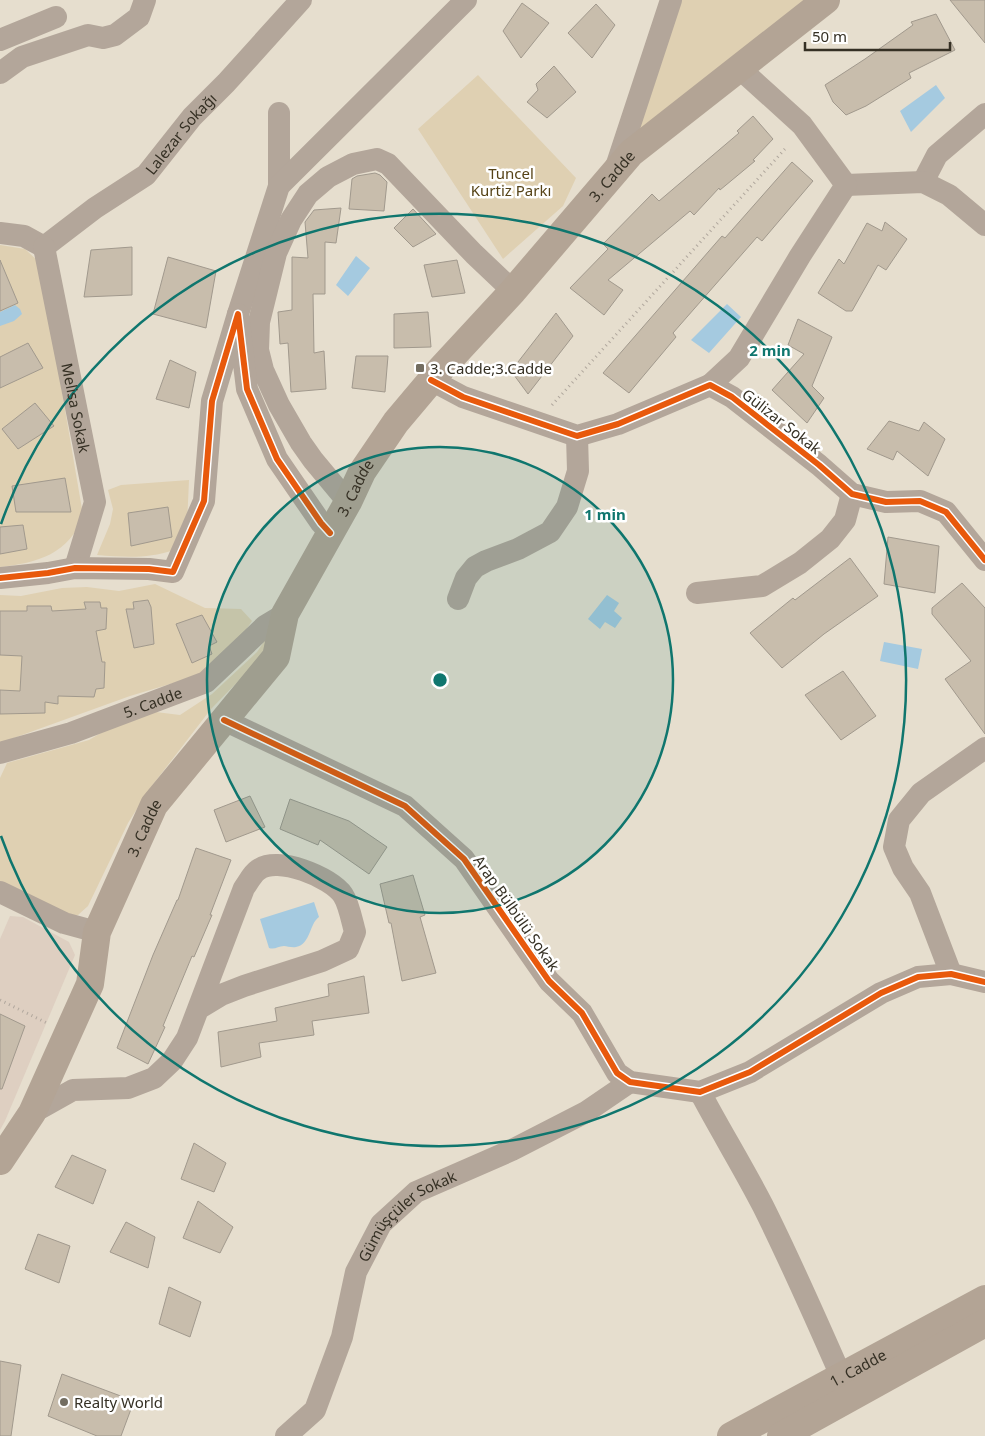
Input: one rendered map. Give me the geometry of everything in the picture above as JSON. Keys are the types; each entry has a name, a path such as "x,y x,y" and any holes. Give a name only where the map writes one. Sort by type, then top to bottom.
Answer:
{"main road":[{"name":"3. Cadde","path":"0,1161 32,1113 90,984 97,932 154,805 276,657 285,614 348,502 362,472 396,422 431,380 513,291 631,153 738,67 826,0"},
{"name":"1. Cadde","path":"731,1436 985,1299"},
{"name":"1. Cadde","path":"782,1436 985,1323"}],"street":[{"path":"0,74 22,57 88,35 103,38 115,35 138,17 145,0"},
{"name":"Lalezar Sokağı","path":"44,247 96,208 146,175 192,117 226,83 301,0"},
{"path":"279,186 466,0"},
{"path":"613,174 671,0"},
{"path":"0,40 56,18"},
{"path":"738,67 802,125 846,185"},
{"path":"0,578 75,568 149,569 173,572 204,502 212,401 279,186 279,113"},
{"path":"922,182 937,155 985,114"},
{"path":"348,502 301,443 279,405 263,370 258,350 259,322 276,253 291,220 308,194 328,177 352,164 376,159 388,164 474,254 513,291"},
{"path":"846,185 922,182 949,195 985,225"},
{"path":"431,380 463,397 577,436 618,424 710,385 739,358 800,256 846,185"},
{"path":"0,233 24,236 44,247"},
{"name":"Melisa Sokak","path":"44,247 95,502 75,568"},
{"path":"238,314 247,389 277,459 320,523 330,533"},
{"name":"Gülizar Sokak","path":"710,385 732,397 852,494 886,502 920,501 946,512 985,560"},
{"path":"458,599 466,578 475,567 518,549 550,532 567,507 578,471 577,436"},
{"path":"697,593 762,586 800,563 830,539 845,520 852,494"},
{"name":"5. Cadde","path":"0,753 71,733 206,682 265,626 285,614"},
{"name":"Arap Bülbülü Sokak","path":"224,720 405,806 464,859 549,981 582,1013 617,1073 630,1082"},
{"path":"951,974 920,893 903,868 894,847 899,820 921,793 985,748"},
{"path":"32,1113 73,1090 128,1088 154,1078 172,1061 187,1038 198,1009 244,888 258,869 274,864 302,870 331,882 343,895 355,932 348,949 322,961 221,995 198,1009"},
{"path":"0,892 64,923 97,932"},
{"path":"630,1082 700,1092 750,1072 881,993 918,977 951,974 985,982"},
{"name":"Gümüşçüler Sokak","path":"286,1436 315,1410 342,1337 356,1272 380,1224 416,1192 455,1176 586,1112 630,1082"},
{"path":"700,1092 762,1204 805,1293 841,1376"}],"path":[{"path":"536,422 785,148"},
{"path":"0,1000 68,1032"}],"shaded area":[{"path":"10,916 23,917 69,942 75,955 0,1130 0,939"}],"green space":[{"path":"671,0 826,0 631,153"},
{"name":"Tuncel Kurtiz Parkı","path":"478,75 576,178 563,206 503,259 418,129"},
{"path":"0,245 25,249 40,263 83,515 70,539 61,548 27,563 0,567"},
{"path":"189,480 187,525 174,550 145,556 97,555 110,524 113,509 108,490 121,485"},
{"path":"155,584 205,608 241,609 252,621 231,652 197,676 130,696 0,743 0,595 21,596 62,588 87,587 119,591"},
{"path":"269,634 262,657 211,709 151,787 128,823 88,906 78,915 69,918 0,886 0,778 7,763 89,740 119,722 156,712 180,715 212,694 257,652"}],"water":[{"path":"936,85 945,98 911,132 900,111"},
{"path":"356,256 370,268 348,296 336,285"},
{"path":"727,304 741,317 709,353 691,340"},
{"path":"15,305 22,314 14,321 0,326 0,312"},
{"path":"607,595 619,603 614,611 622,618 615,628 605,622 600,629 588,619"},
{"path":"884,642 922,649 918,669 880,661"},
{"path":"314,902 319,917 313,924 305,942 296,947 269,948 260,919"}],"building":[{"path":"950,0 985,0 985,43"},
{"path":"522,3 549,23 521,58 503,31"},
{"path":"596,4 615,25 592,58 568,33"},
{"path":"936,14 955,50 909,73 911,78 866,106 846,115 833,102 825,85 913,25 911,22"},
{"path":"554,66 576,92 547,118 527,102 538,90 536,84"},
{"path":"753,116 773,139 753,160 755,161 720,190 719,188 694,215 690,211 608,280 623,290 604,315 570,288 608,249 603,244 652,194 659,201 739,133 737,131"},
{"path":"792,162 813,181 762,241 757,237 673,333 676,337 629,393 603,373 722,236 725,238"},
{"path":"375,173 387,182 384,211 349,209 352,179 357,176"},
{"path":"341,208 336,243 325,242 325,294 313,294 314,353 324,351 326,389 291,392 288,343 280,344 278,312 292,310 292,257 308,258 305,222 314,210"},
{"path":"413,209 436,234 413,247 394,228"},
{"path":"885,222 907,239 886,270 878,265 852,311 846,311 818,293 839,259 844,264 867,223 882,231"},
{"path":"132,247 132,295 84,297 91,250"},
{"path":"168,257 216,271 206,328 153,314"},
{"path":"0,260 18,303 0,311"},
{"path":"457,260 465,293 432,297 424,265"},
{"path":"428,312 431,347 394,348 394,314"},
{"path":"556,313 573,336 528,394 511,371"},
{"path":"798,319 832,337 812,386 824,398 807,423 772,390 804,354 788,345"},
{"path":"28,343 43,368 0,388 0,357"},
{"path":"356,356 388,356 385,392 352,388"},
{"path":"170,360 196,372 189,408 156,399"},
{"path":"35,403 54,426 18,449 2,429"},
{"path":"889,421 919,431 924,422 945,439 928,476 897,451 893,460 867,449"},
{"path":"65,478 71,512 16,512 12,486"},
{"path":"168,507 172,537 131,546 128,513"},
{"path":"23,525 27,549 0,554 0,527"},
{"path":"888,537 939,546 935,593 884,584"},
{"path":"850,558 878,596 824,634 782,668 750,633 793,598 795,600"},
{"path":"962,583 985,608 985,734 945,679 971,661 932,614 932,608"},
{"path":"148,600 151,607 154,644 134,648 126,609 134,609 133,602"},
{"path":"84,602 100,602 101,608 107,608 106,629 96,631 102,662 105,662 104,688 96,689 94,697 58,696 58,704 45,702 45,713 0,714 0,690 20,691 22,656 0,655 0,611 27,611 27,606 51,606 52,611 86,609"},
{"path":"202,615 217,642 209,646 212,654 192,663 176,624"},
{"path":"843,671 876,716 841,740 805,695"},
{"path":"250,796 265,827 226,842 214,810"},
{"path":"290,799 349,821 387,847 369,874 320,840 318,845 280,829"},
{"path":"196,848 231,860 210,915 212,915 194,957 192,956 163,1026 165,1027 148,1064 117,1048 153,955 178,900"},
{"path":"413,875 425,915 420,917 436,973 402,981 391,923 389,923 380,884"},
{"path":"364,976 369,1013 312,1021 314,1035 259,1043 261,1057 221,1067 218,1032 277,1021 275,1008 329,996 328,984"},
{"path":"0,1014 25,1026 2,1089 0,1089"},
{"path":"194,1143 226,1163 214,1192 181,1179"},
{"path":"72,1155 106,1170 93,1204 55,1187"},
{"path":"198,1201 233,1227 220,1253 183,1238"},
{"path":"126,1222 155,1237 148,1268 110,1252"},
{"path":"38,1234 70,1246 59,1283 25,1269"},
{"path":"169,1287 201,1302 190,1337 159,1324"},
{"path":"0,1361 21,1365 11,1436 0,1436"},
{"path":"62,1374 134,1401 121,1436 97,1436 48,1416"}],"cycle path":[{"path":"0,578 75,568 149,569 173,572 204,501 212,401 238,314 247,389 277,459 330,533"},
{"path":"431,380 463,397 577,436 618,424 710,385 732,397 819,465 852,494 886,502 920,501 946,512 985,560"},
{"path":"224,720 405,806 464,859 549,981 582,1013 617,1073 630,1082 700,1092 750,1072 881,993 918,977 951,974 985,982"}],"place":[{"name":"3. Cadde;3.Cadde","path":"420,368"},
{"name":"Realty World","path":"64,1402"}]}
